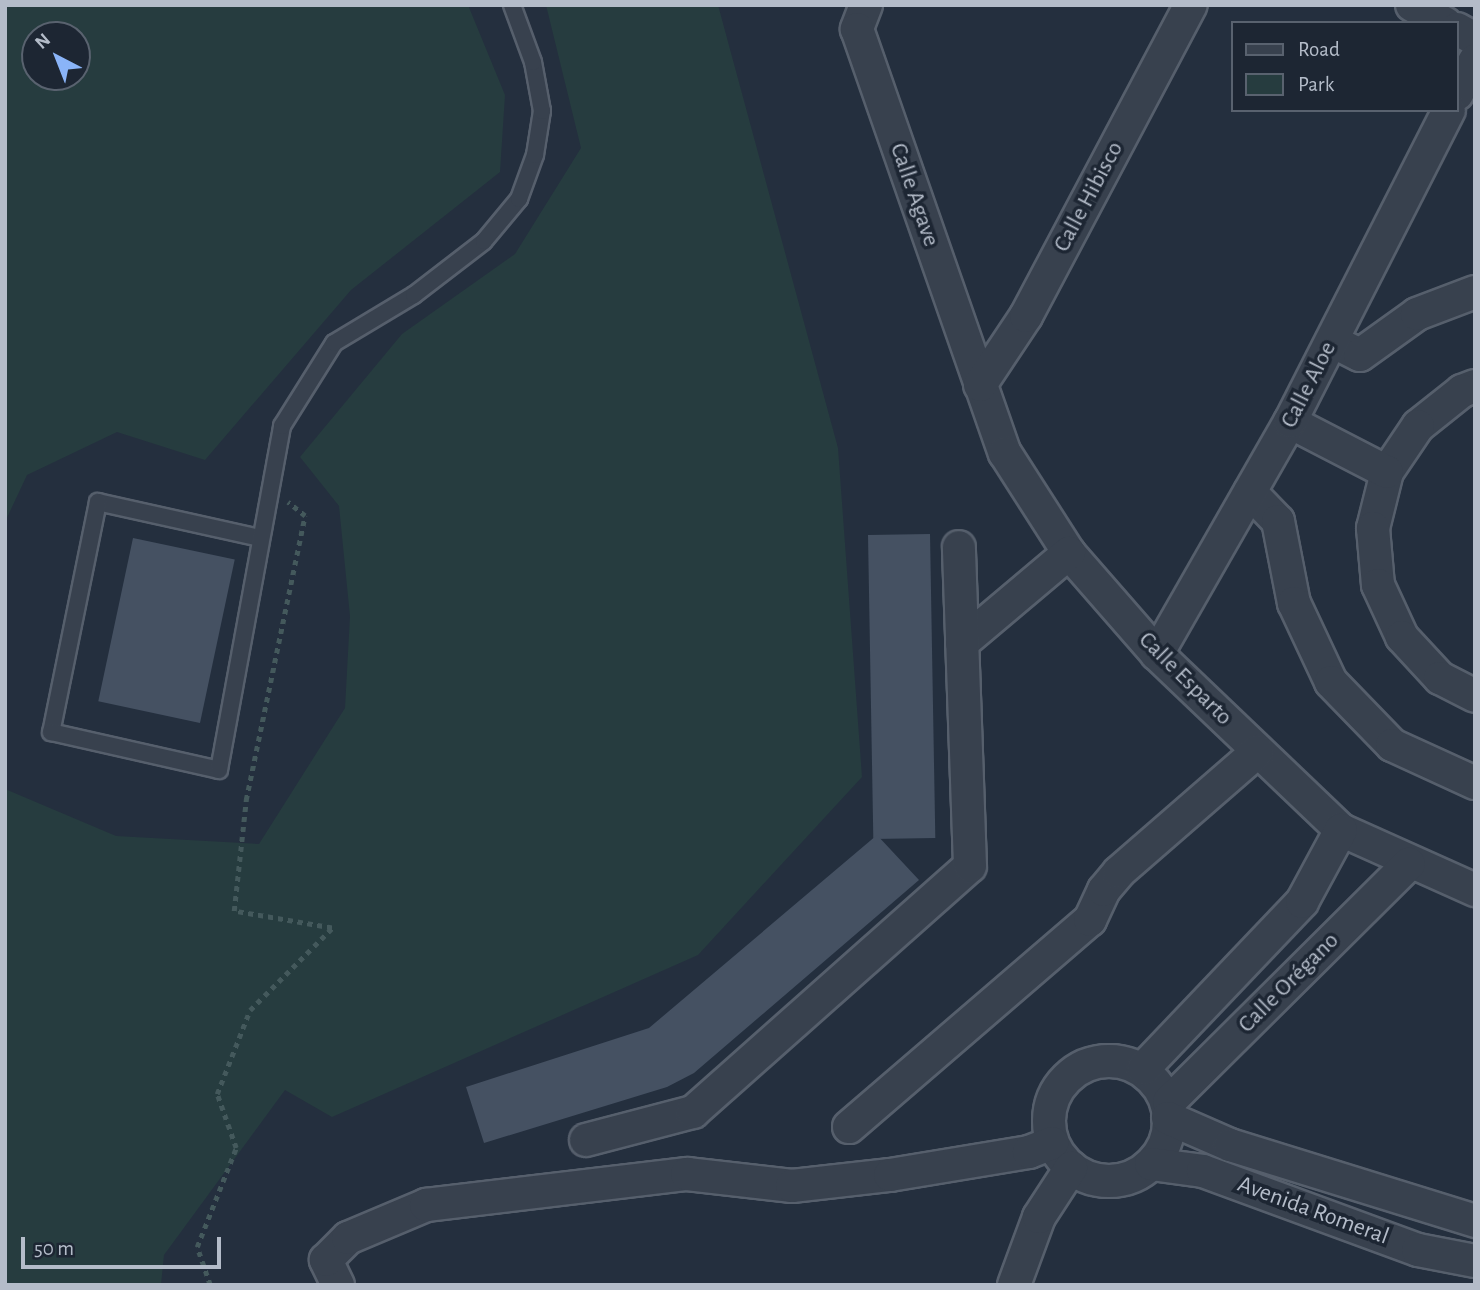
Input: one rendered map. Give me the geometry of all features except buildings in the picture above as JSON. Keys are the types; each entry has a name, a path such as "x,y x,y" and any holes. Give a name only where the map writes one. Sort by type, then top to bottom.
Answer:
{"street":[{"name":"Calle Agave","path":"866,5 858,29 980,385"},
{"name":"Calle Hibisco","path":"980,385 1026,316 1191,5"},
{"path":"1412,5 1441,21"},
{"path":"1459,30 1475,38"},
{"path":"1459,90 1475,60"},
{"name":"Calle Aloe","path":"1157,654 1290,422 1448,112"},
{"path":"1332,341 1360,355 1417,314 1475,292"},
{"name":"Calle Esparto","path":"980,385 1005,453 1069,552 1157,654 1340,830 1409,864 1475,890"},
{"path":"1475,386 1462,391 1418,426 1387,472 1373,528 1378,585 1402,637 1440,678 1475,696"},
{"path":"1290,422 1387,472"},
{"path":"1250,492 1278,521 1294,603 1331,682 1392,745 1475,783"},
{"path":"586,1140 693,1112 970,866 959,547"},
{"path":"962,643 1069,552"},
{"path":"849,1127 1090,920 1104,890 1119,872 1258,751"},
{"name":"Calle Orégano","path":"1143,1069 1302,902 1340,830"},
{"name":"Calle Orégano","path":"1169,1110 1409,864"},
{"path":"1120,1062 1143,1069 1169,1110 1163,1147 1151,1164 1115,1182 1100,1181 1071,1168 1052,1143 1048,1121 1051,1102 1062,1083 1078,1069 1120,1062"},
{"name":"Avenida Romeral","path":"1169,1110 1230,1145 1475,1221"},
{"path":"338,1285 326,1261 348,1238 426,1205 687,1174 792,1185 890,1175 1029,1152 1052,1143"},
{"name":"Avenida Romeral","path":"1151,1164 1203,1171 1418,1250 1475,1261"},
{"path":"1014,1285 1039,1217 1071,1168"}],"lane":[{"path":"260,538 98,502 51,732 219,770 282,426 334,342 414,295 474,248 519,199 535,155 542,111 533,62 512,5"}],"path":[{"path":"210,1285 197,1247 236,1148 217,1094 250,1010 332,928 234,911 246,800 305,516 269,489"}],"green space":[{"path":"5,5 468,5 505,95 500,172 351,290 205,460 117,432 27,475 5,522"},
{"path":"546,5 718,5 838,448 862,777 698,955 332,1117 285,1090 164,1255 161,1285 5,1285 5,789 116,836 259,844 345,708 350,616 339,506 300,457 402,334 515,254 581,148"}]}
